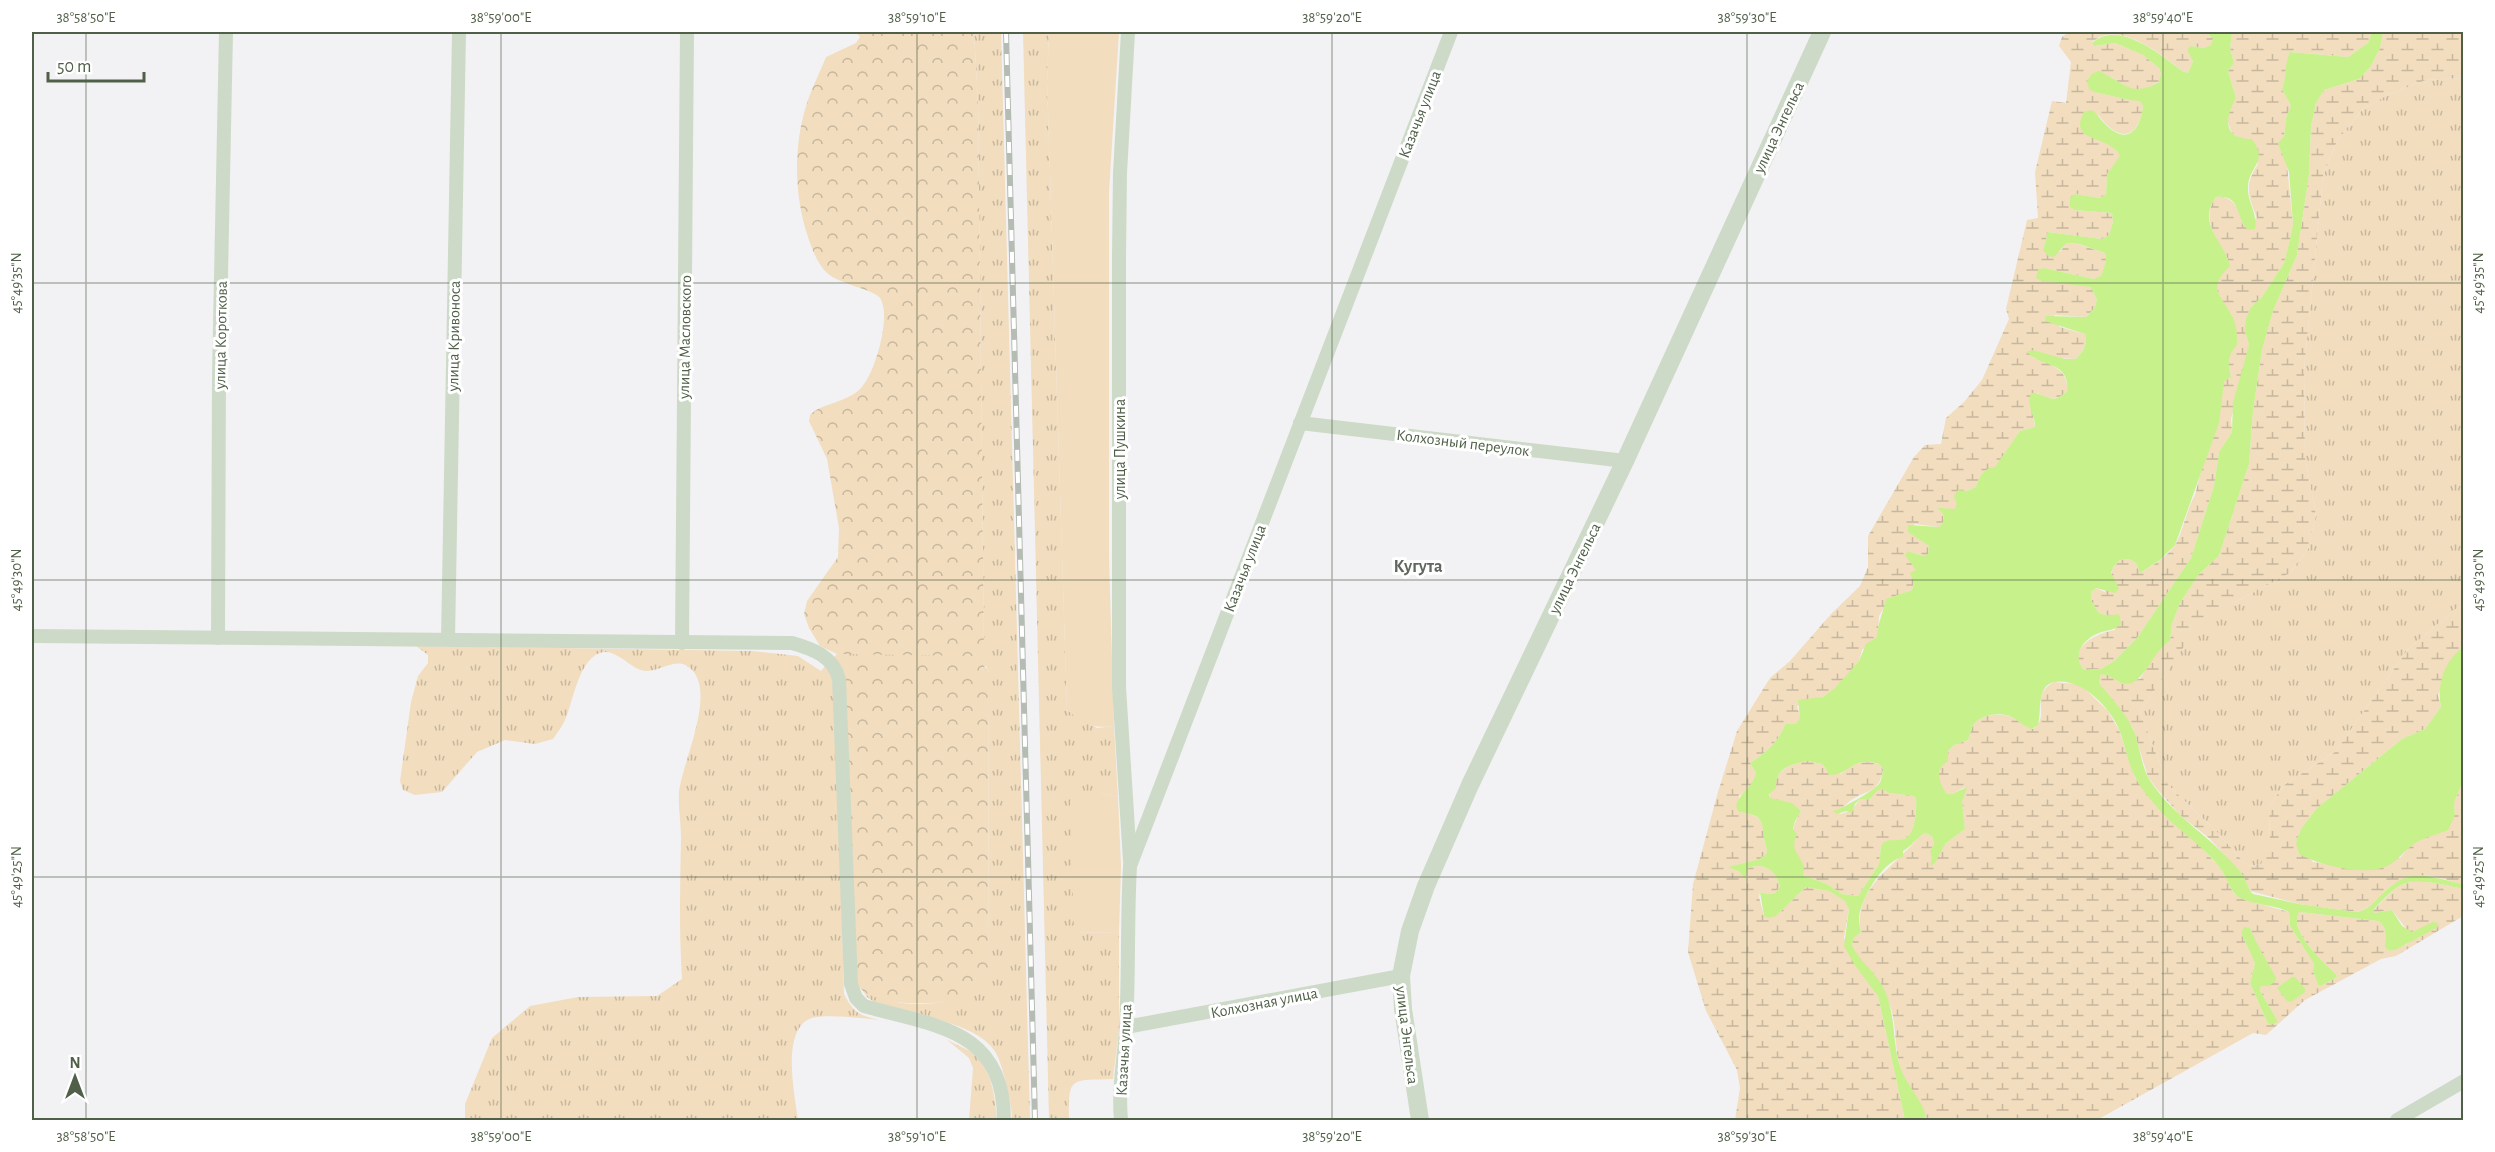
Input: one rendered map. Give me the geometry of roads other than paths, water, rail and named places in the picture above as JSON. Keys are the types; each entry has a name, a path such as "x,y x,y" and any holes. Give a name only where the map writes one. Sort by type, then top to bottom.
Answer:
{"street":[{"name":"улица Короткова","path":"218,638 219,375 226,32"},
{"name":"улица Кривоноса","path":"448,640 459,32"},
{"name":"улица Масловского","path":"682,643 687,32"},
{"name":"улица Пушкина","path":"1128,32 1120,173 1119,687 1130,866"},
{"name":"Казачья улица","path":"1120,1120 1126,1028 1127,912 1130,866 1451,32"},
{"name":"улица Энгельса","path":"1420,1120 1403,1010 1401,976 1410,931 1446,837 1625,461 1822,32"},
{"name":"Колхозный переулок","path":"1300,423 1625,461"},
{"path":"32,636 792,643 811,648 836,667 841,703 851,984 856,998 864,1006 950,1031 972,1042 988,1059 998,1076 1004,1120"},
{"name":"Колхозная улица","path":"1126,1028 1401,976"},
{"path":"2397,1120 2463,1081"}],"railway":[{"path":"1006,32 1035,1120"}],"district":[{"name":"Кугута","path":"1418,566"}]}
